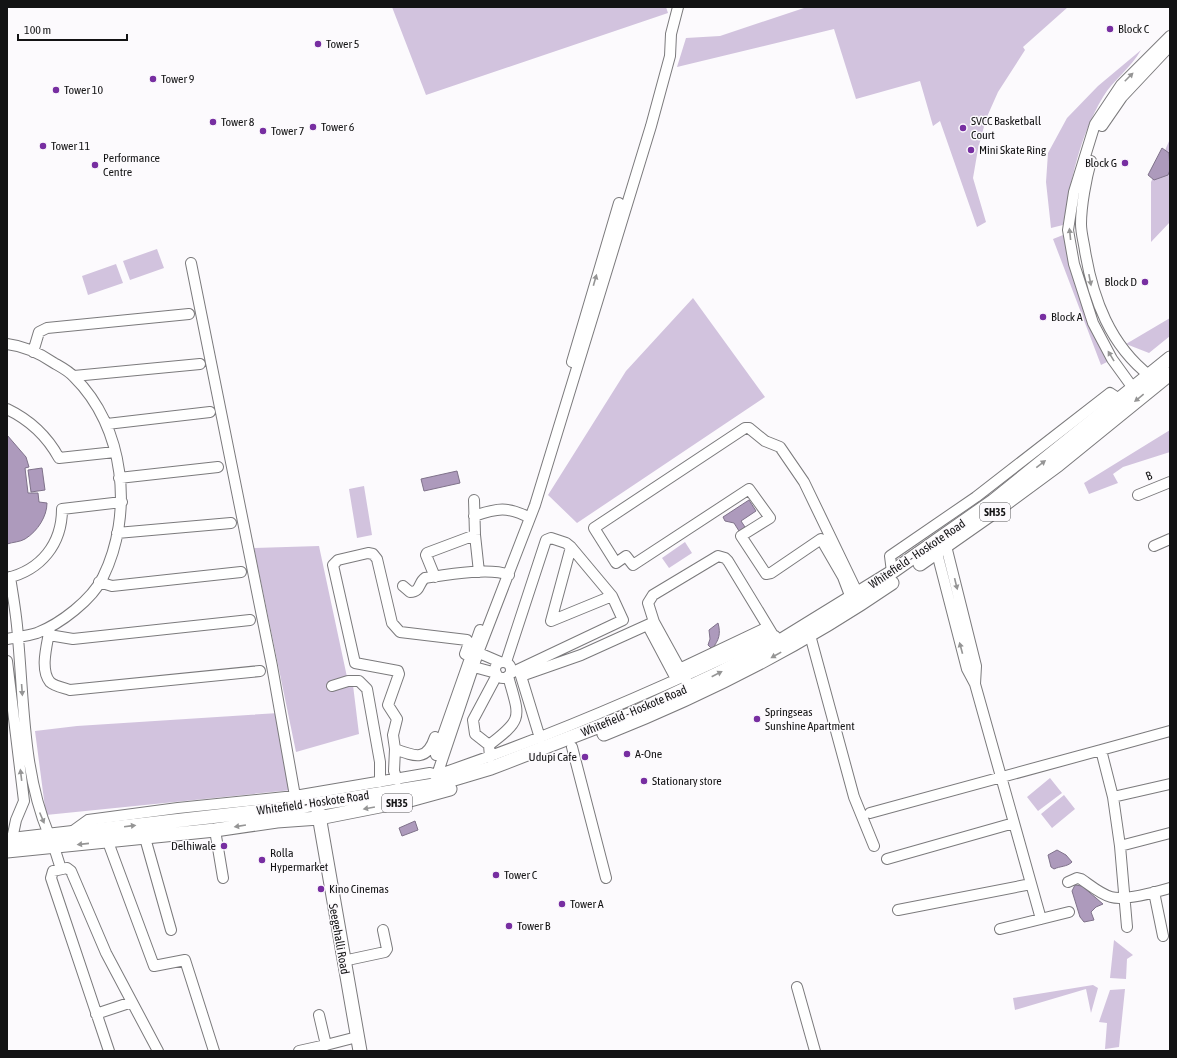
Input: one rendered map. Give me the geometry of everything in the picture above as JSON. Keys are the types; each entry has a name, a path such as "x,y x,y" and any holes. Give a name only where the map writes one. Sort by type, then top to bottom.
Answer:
{"main road":[{"name":"Whitefield - Hoskote Road","path":"52,841 70,833 316,804 492,776 626,726 721,683 810,635 942,550 1023,484 1119,399 1150,376 1170,358"},
{"name":"Whitefield - Hoskote Road","path":"9,844 52,841 108,842 215,830 277,821 319,818 491,768 565,741 636,712 681,679 855,596 1023,484 1170,374"},
{"name":"Seegehalli Road","path":"316,804 360,1051"}],"street":[{"path":"395,749 415,756 423,754 431,748 506,574 528,516 595,280 666,54 670,49 671,34 678,7"},
{"path":"1134,388 1112,359 1093,323 1074,264 1068,230 1074,192 1096,124 1121,85 1170,36"},
{"path":"1150,376 1134,364 1116,341 1099,307 1092,289 1081,224 1088,172 1101,128 1122,97 1170,46"},
{"path":"191,263 272,666 296,796"},
{"path":"33,352 39,332 47,328 188,314"},
{"path":"7,344 42,355 74,376 91,397 107,424 115,452 119,478 122,502 117,533 114,548 102,578 86,599 49,631 45,664 46,675 51,683 70,690 260,671"},
{"path":"74,376 200,364"},
{"path":"892,572 890,556 976,497 1110,393 1119,399"},
{"path":"7,409 25,419 41,432 59,458 115,452"},
{"path":"107,424 210,412"},
{"path":"745,428 749,428 765,441 780,447 804,482 855,596 821,539 771,573 766,574 741,536 770,518 749,489 633,565 626,556 616,563 594,528 745,428"},
{"path":"119,478 218,467"},
{"name":"B","path":"1138,495 1170,482"},
{"path":"474,500 475,535 479,572"},
{"path":"61,869 52,841 39,811 33,790 25,722 18,637 9,578 34,567 51,550 59,534 62,509 122,502"},
{"path":"474,516 493,510 507,508 528,516"},
{"path":"117,533 231,523"},
{"path":"435,577 426,555 427,553 475,535"},
{"path":"474,667 496,674 502,678 623,620 612,596 571,547 566,543 551,538 546,540 503,662 496,665 496,674 473,720 476,734 489,745 490,757"},
{"path":"1154,546 1170,539"},
{"path":"571,547 551,621 612,596"},
{"path":"942,550 976,666 975,684 1032,884 1040,919"},
{"path":"397,780 394,771 395,749 393,735 397,719 388,705 398,672 357,664 354,661 333,565 334,562 338,560 368,553 374,554 377,559 392,623 400,632 467,640 474,646 511,668 509,675 517,709 515,722 509,730 489,745"},
{"path":"70,833 88,820 178,808 296,796 397,780 431,785 490,757 540,738 681,679 774,634 728,561 721,556 718,556 653,595 650,600 648,607 651,624 681,679"},
{"path":"99,582 112,586 241,572"},
{"path":"403,586 410,592 414,592 419,589 423,578 479,572 506,574"},
{"path":"7,639 49,631 72,639 250,620"},
{"path":"540,738 521,676 581,655 651,624"},
{"path":"810,635 854,796 874,846"},
{"path":"431,785 474,667 474,646"},
{"path":"431,785 474,646"},
{"path":"7,661 11,724 24,801 16,820 9,844"},
{"path":"8,676 21,674"},
{"path":"332,686 348,681 359,681 366,689 380,762 380,782"},
{"path":"11,724 25,722"},
{"path":"870,813 1000,776 1170,731"},
{"path":"572,747 606,878"},
{"path":"1100,750 1113,797 1120,846 1127,927"},
{"path":"1113,797 1170,784"},
{"path":"887,860 1014,823"},
{"path":"215,830 223,878"},
{"path":"1120,846 1170,834"},
{"path":"145,838 171,930"},
{"path":"108,842 154,966 185,960 214,1051"},
{"path":"109,1051 51,878 54,871 61,869 67,868 71,871 106,953 158,1051"},
{"path":"1068,882 1077,878 1081,879 1113,898 1170,888"},
{"path":"898,910 1032,884"},
{"path":"1154,892 1163,936"},
{"path":"1000,929 1069,912"},
{"path":"343,961 385,952 387,949 384,930"},
{"path":"797,987 815,1051"},
{"path":"96,1014 132,1002"},
{"path":"320,1014 326,1044"},
{"path":"299,1051 357,1037"}],"shaded area":[{"path":"392,7 666,7 668,13 426,95"},
{"path":"807,7 1068,7 1023,47 1025,50 998,92 986,119 978,149 973,178 986,222 977,227 940,121 933,126 920,81 856,99 834,29 677,67 686,38 720,36"},
{"path":"1141,50 1132,63 1107,91 1095,112 1082,143 1077,160 1063,225 1051,228 1046,182 1048,153 1067,118 1098,86"},
{"path":"1170,139 1170,222 1151,242 1151,182"},
{"path":"1162,148 1169,153 1170,170 1168,175 1154,180 1148,175"},
{"path":"1068,233 1086,309 1107,362 1101,365 1053,239"},
{"path":"157,249 164,268 130,280 123,261"},
{"path":"116,264 123,283 88,295 82,276"},
{"path":"693,298 765,397 577,523 548,495 626,371"},
{"path":"1170,318 1170,336 1149,353 1126,344"},
{"path":"1170,430 1170,452 1123,467 1113,474 1118,483 1089,494 1084,483"},
{"path":"7,435 26,457 29,467 25,468 28,493 38,493 39,502 47,503 47,508 38,528 30,536 23,540 7,544"},
{"path":"42,468 45,490 31,492 28,470"},
{"path":"457,471 460,483 424,491 421,479"},
{"path":"364,486 372,535 357,538 349,489"},
{"path":"749,500 756,511 741,521 745,527 739,531 734,523 725,521 723,517"},
{"path":"685,542 692,553 669,568 662,558"},
{"path":"319,546 347,677 352,677 359,734 296,752 254,548"},
{"path":"718,623 719,637 712,649 708,645 710,639 709,630"},
{"path":"279,713 292,790 46,815 35,731 77,726"},
{"path":"1050,778 1062,793 1038,811 1027,797"},
{"path":"1064,795 1075,809 1052,828 1041,814"},
{"path":"415,821 418,830 402,836 399,828"},
{"path":"1057,850 1066,855 1072,862 1068,865 1054,869 1051,867 1048,855"},
{"path":"1075,885 1082,886 1103,904 1096,907 1091,912 1094,920 1084,922 1080,917 1072,891"},
{"path":"1114,940 1133,955 1127,959 1126,979 1110,978"},
{"path":"1093,985 1098,988 1091,1013 1086,989 1015,1010 1013,998"},
{"path":"1125,989 1119,1047 1105,1049 1107,1023 1099,1022 1110,990"}],"place":[{"name":"Block C","path":"1110,29"},
{"name":"Tower 5","path":"318,44"},
{"name":"Tower 9","path":"153,79"},
{"name":"Tower 10","path":"56,90"},
{"name":"Tower 8","path":"213,122"},
{"name":"Tower 6","path":"313,127"},
{"name":"SVCC Basketball Court","path":"963,128"},
{"name":"Tower 7","path":"263,131"},
{"name":"Tower 11","path":"43,146"},
{"name":"Mini Skate Ring","path":"971,150"},
{"name":"Block G","path":"1125,163"},
{"name":"Performance Centre","path":"95,165"},
{"name":"Block D","path":"1145,282"},
{"name":"Block A","path":"1043,317"},
{"name":"Springseas Sunshine Apartment","path":"757,719"},
{"name":"A-One","path":"627,754"},
{"name":"Udupi Cafe","path":"585,757"},
{"name":"Stationary store","path":"644,781"},
{"name":"Delhiwale","path":"224,846"},
{"name":"Rolla Hypermarket","path":"262,860"},
{"name":"Tower C","path":"496,875"},
{"name":"Kino Cinemas","path":"321,889"},
{"name":"Tower A","path":"562,904"},
{"name":"Tower B","path":"509,926"}]}
